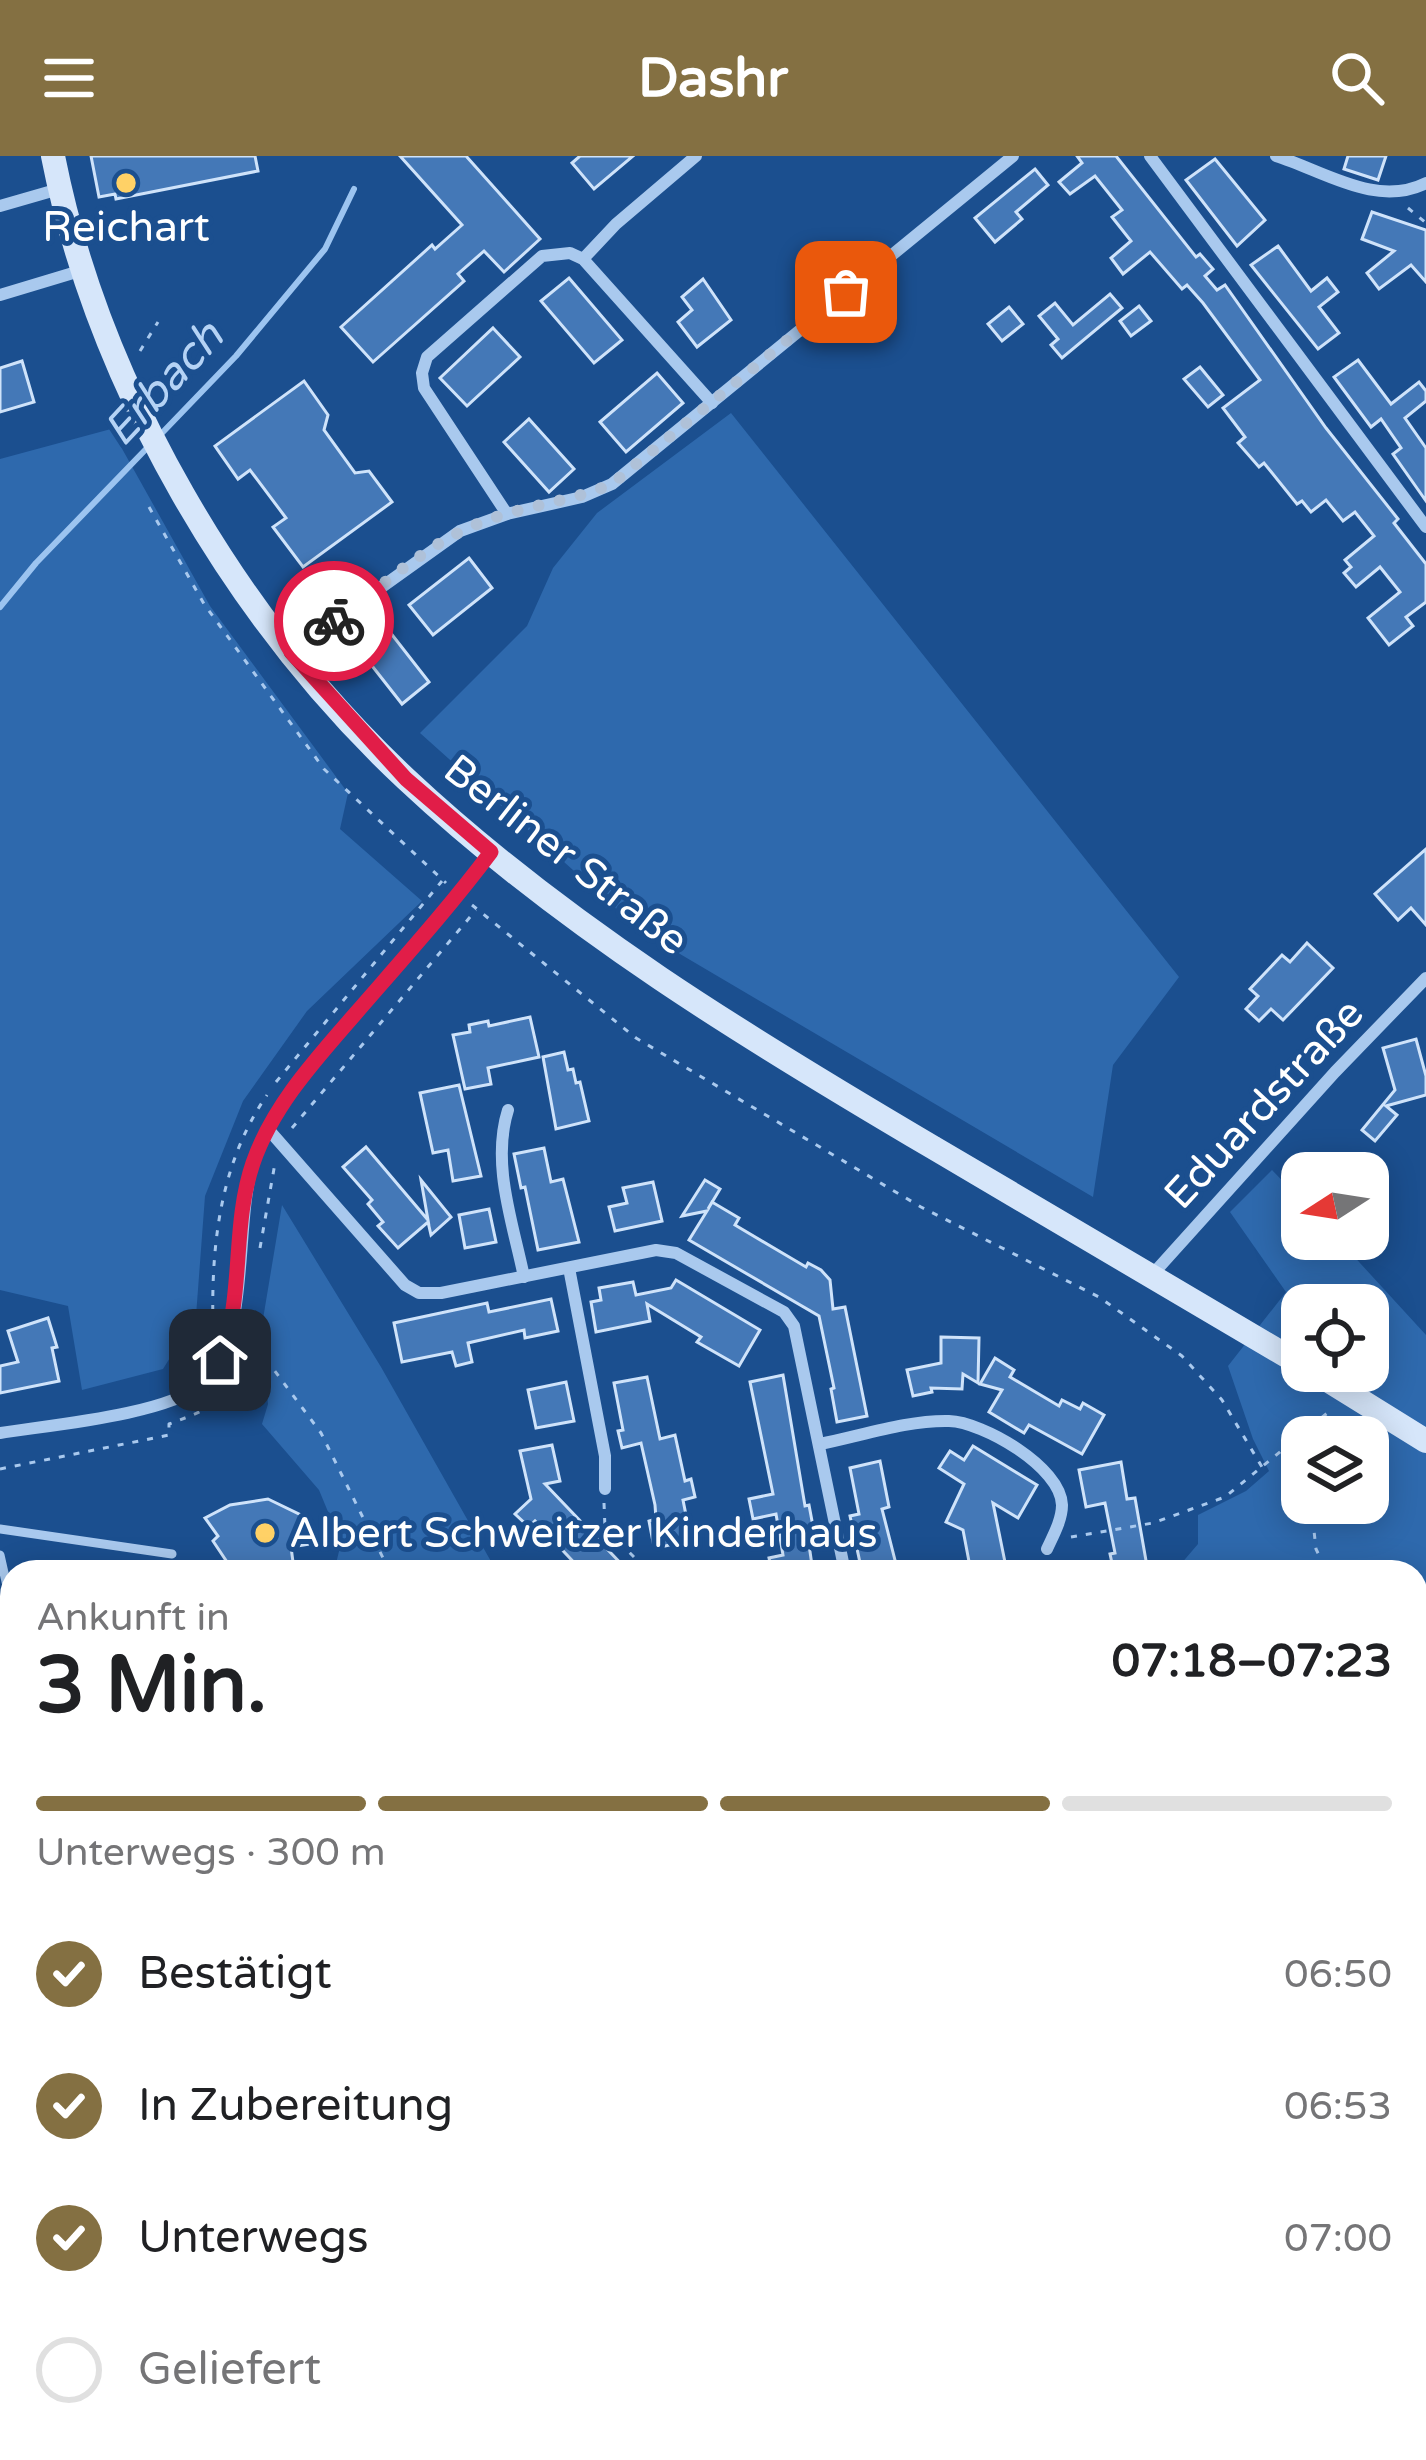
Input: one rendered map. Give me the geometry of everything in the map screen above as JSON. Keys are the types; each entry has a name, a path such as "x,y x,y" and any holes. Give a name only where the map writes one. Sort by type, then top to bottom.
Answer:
{"street":[{"name":"Berliner Straße","path":"52,156 83,270 124,377 164,458 217,547 291,652 406,779 491,852 654,975 1281,1352"},
{"path":"583,259 616,224 696,156"},
{"path":"291,652 460,531 612,484 1013,156"},
{"path":"1151,156 1426,527"},
{"path":"1276,156 1393,194 1426,183"},
{"path":"0,206 59,190"},
{"path":"507,514 424,388 422,373 427,357 542,256 570,253 583,259 712,404"},
{"path":"0,295 83,270"},
{"path":"0,1433 151,1406 206,1382 220,1360 233,1314 244,1202 253,1163 268,1129 304,1073 491,852"},
{"name":"Eduardstraße","path":"1151,1275 1426,978"},
{"path":"508,1110 500,1134 500,1157 524,1277"},
{"path":"268,1129 405,1285 419,1293 441,1293 656,1250 676,1253 784,1312 794,1326 843,1560"},
{"path":"569,1268 605,1456 605,1489"},
{"path":"1350,1393 1426,1441"},
{"path":"820,1444 929,1422 971,1425 1044,1466 1057,1485 1062,1505 1049,1545"}],"lane":[{"path":"0,1529 172,1554"}],"path":[{"path":"1393,194 1426,223"},
{"path":"124,377 158,322"},
{"path":"148,507 204,604 324,769 459,895 636,1038 921,1208 1099,1297 1182,1356 1222,1400 1262,1467"},
{"path":"233,1314 321,1433 384,1560"},
{"path":"1049,1545 1153,1523 1226,1496 1350,1393"},
{"path":"605,1489 605,1528 637,1560"},
{"path":"1314,1524 1321,1560"}],"shaded area":[{"path":"731,413 1179,977 1113,1065 1093,1197 641,931 420,733 527,626 553,568 597,513"},
{"path":"111,429 210,606 348,793 340,829 422,901 307,1011 243,1101 205,1196 196,1316 163,1369 82,1390 68,1306 0,1290 0,459"},
{"path":"1272,1170 1281,1179 1281,1260 1357,1260 1379,1284 1281,1285 1230,1212"},
{"path":"282,1205 490,1560 337,1560 341,1543 319,1490 262,1424 268,1404 260,1337"},
{"path":"1389,1295 1426,1335 1426,1560 1184,1560 1198,1544 1198,1515 1246,1491 1269,1471 1228,1366 1281,1298 1281,1392 1389,1392"}],"building":[{"path":"91,156 255,156 258,171 116,199 115,194 99,197"},
{"path":"400,156 466,156 540,239 504,272 484,251 458,274 464,281 373,362 341,327 432,245 435,249 462,225"},
{"path":"580,156 633,156 594,189 572,163"},
{"path":"1077,156 1116,156 1196,257 1200,254 1213,269 1205,276 1217,290 1225,285 1326,428 1398,519 1394,523 1426,564 1426,602 1406,617 1413,626 1389,645 1368,618 1400,592 1380,567 1356,587 1344,573 1351,567 1345,560 1374,536 1355,512 1343,521 1326,500 1311,512 1302,501 1297,504 1264,463 1259,467 1238,443 1245,437 1223,408 1260,380 1203,303 1187,285 1182,289 1150,252 1123,274 1111,258 1131,241 1112,217 1122,210 1095,176 1070,194 1059,182 1082,163"},
{"path":"1348,156 1386,156 1378,180 1344,169"},
{"path":"1215,159 1265,220 1237,246 1186,180"},
{"path":"1035,169 1048,185 1016,212 1022,219 995,242 975,218"},
{"path":"1372,212 1426,230 1426,282 1411,265 1379,289 1367,273 1394,251 1362,239"},
{"path":"1278,246 1311,291 1327,278 1338,292 1319,307 1339,333 1318,349 1251,265"},
{"path":"569,278 622,340 594,363 541,301"},
{"path":"703,279 731,320 697,347 678,322 692,310 682,297"},
{"path":"1110,294 1122,308 1062,358 1051,345 1058,339 1039,316 1055,303 1073,325"},
{"path":"1139,306 1151,321 1131,336 1120,321"},
{"path":"1009,307 1023,324 1002,341 988,324"},
{"path":"493,328 520,357 467,406 440,378"},
{"path":"1358,360 1391,404 1419,382 1426,391 1426,401 1405,418 1426,448 1426,501 1393,454 1401,448 1381,419 1371,427 1334,377"},
{"path":"22,361 34,402 0,412 0,368"},
{"path":"1200,367 1223,395 1208,407 1184,379"},
{"path":"657,373 683,403 626,452 600,422"},
{"path":"304,381 328,415 324,430 355,473 369,471 392,502 303,567 273,527 286,518 250,470 238,479 215,446"},
{"path":"529,419 574,469 549,492 504,442"},
{"path":"469,558 492,588 433,635 409,605"},
{"path":"386,627 429,682 402,704 358,648"},
{"path":"1426,849 1426,925 1411,908 1398,920 1375,894"},
{"path":"1307,943 1333,968 1283,1020 1271,1009 1259,1021 1246,1009 1258,996 1250,989 1282,955 1290,962"},
{"path":"530,1017 539,1057 488,1068 491,1084 465,1089 453,1035 470,1032 469,1025"},
{"path":"1416,1039 1426,1095 1386,1106 1397,1115 1375,1141 1362,1130 1395,1090 1383,1048"},
{"path":"564,1052 568,1070 573,1069 576,1083 580,1082 589,1121 556,1129 543,1057"},
{"path":"459,1085 481,1176 453,1181 448,1150 433,1153 420,1093"},
{"path":"366,1147 428,1220 421,1180 451,1217 431,1235 428,1222 398,1248 378,1226 383,1222 368,1204 372,1200 343,1167"},
{"path":"544,1148 551,1182 563,1179 579,1242 538,1250 514,1154"},
{"path":"705,1180 720,1189 712,1202 739,1218 735,1225 806,1267 808,1263 821,1270 830,1280 833,1309 845,1307 867,1416 837,1422 819,1316 689,1240 707,1211 682,1216"},
{"path":"653,1182 662,1221 615,1231 609,1207 627,1203 623,1188"},
{"path":"489,1209 496,1242 465,1248 459,1215"},
{"path":"676,1280 760,1330 739,1366 647,1304 650,1321 596,1332 591,1302 601,1300 599,1288 633,1282 636,1295 671,1288"},
{"path":"551,1299 558,1331 525,1338 524,1330 468,1343 472,1362 456,1366 452,1352 402,1362 394,1323 487,1303 489,1312"},
{"path":"48,1318 57,1347 52,1348 59,1381 0,1393 0,1366 18,1362 8,1331"},
{"path":"941,1337 979,1338 978,1383 963,1374 962,1389 931,1388 932,1392 913,1396 907,1370 941,1363"},
{"path":"995,1358 1014,1370 1010,1377 1059,1406 1062,1400 1080,1409 1083,1403 1104,1415 1082,1454 1029,1425 1024,1433 989,1412 1002,1390 980,1384"},
{"path":"783,1375 805,1506 809,1505 815,1537 808,1538 811,1560 769,1560 783,1555 776,1514 753,1519 749,1499 773,1494 750,1382"},
{"path":"647,1377 660,1439 675,1435 685,1481 691,1479 695,1497 683,1500 691,1540 661,1547 660,1541 653,1542 649,1521 656,1519 655,1505 641,1443 622,1448 614,1383"},
{"path":"566,1382 574,1421 536,1428 528,1390"},
{"path":"552,1445 560,1481 545,1484 618,1560 572,1560 535,1521 529,1527 515,1514 531,1499 520,1451"},
{"path":"973,1446 1037,1485 1018,1518 993,1503 1005,1560 969,1560 963,1530 946,1522 964,1484 939,1468 950,1451 964,1460"},
{"path":"880,1461 889,1507 882,1509 895,1560 859,1560 850,1516 859,1514 850,1468"},
{"path":"1121,1462 1127,1499 1135,1498 1146,1560 1111,1560 1110,1554 1115,1553 1105,1503 1086,1507 1079,1470"},
{"name":"Albert Schweitzer Kinderhaus","path":"268,1499 305,1517 316,1543 291,1547 293,1560 226,1560 213,1541 218,1536 205,1518 230,1505"}],"waterway":[{"name":"Erbach","path":"162,433 236,356 325,249 354,189"},
{"name":"Erbach","path":"0,607 148,447"}],"way so far":[{"path":"334,621 460,531 612,484 846,292"}],"place":[{"name":"Reichart","path":"126,183"},
{"name":"Albert Schweitzer Kinderhaus","path":"265,1533"}],"route":[{"path":"220,1360 230,1336 244,1202 253,1163 268,1129 304,1073 491,852 406,779 291,652 334,621"}]}
